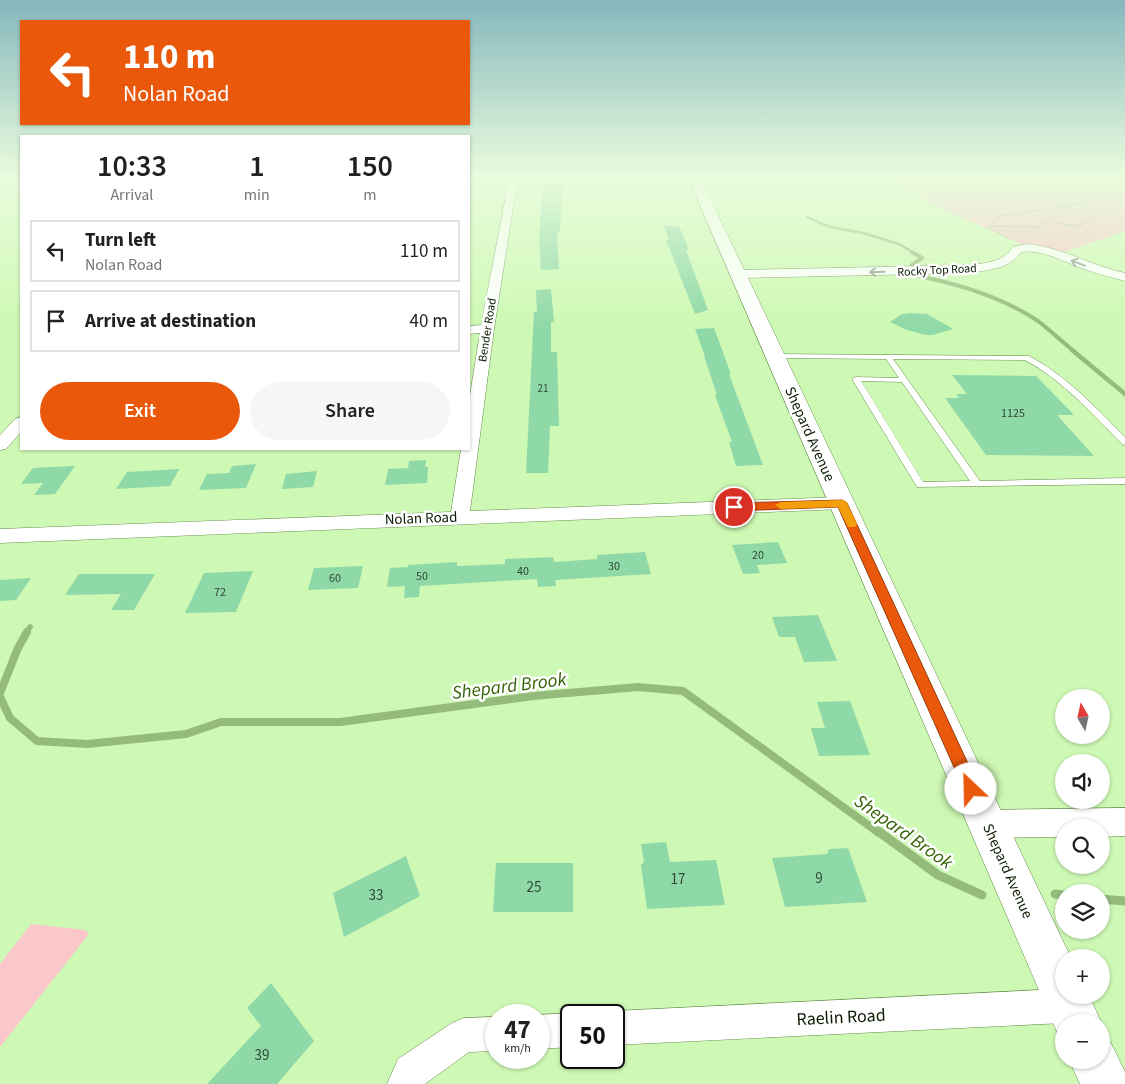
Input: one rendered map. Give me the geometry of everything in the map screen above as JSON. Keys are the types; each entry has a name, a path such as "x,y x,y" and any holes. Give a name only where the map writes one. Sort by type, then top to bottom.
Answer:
{"main road":[{"name":"Shepard Avenue","path":"716,226 1055,973"},
{"path":"1098,1069 1105,1084"}],"street":[{"name":"Bender Road","path":"470,447 487,329 505,226"},
{"path":"1024,248 1040,250 1125,277"},
{"name":"Rocky Top Road","path":"738,274 972,269 1002,264 1011,258 1017,249 1024,248"},
{"path":"470,330 487,329"},
{"path":"0,445 20,423"},
{"name":"Bender Road","path":"460,517 470,450"},
{"name":"Nolan Road","path":"0,536 842,503"},
{"path":"987,824 1125,822"},
{"name":"Raelin Road","path":"625,1027 1069,1004"},
{"path":"405,1084 411,1072 464,1035 485,1034"}],"lane":[{"path":"775,356 1026,358 1041,364 1125,442"},
{"path":"886,357 905,380 978,484"},
{"path":"905,380 856,380 920,485 1125,481"}],"path":[{"path":"990,226 1024,248"},
{"path":"1011,226 1038,228 1044,226"}],"shaded area":[{"path":"980,226 1125,226 1125,231 1061,253 1021,244"},
{"path":"31,924 85,930 89,934 0,1047 0,964"}],"building":[{"path":"540,226 560,226 560,232 557,232 559,269 541,270"},
{"path":"664,226 679,226 689,250 686,250 708,310 695,314 666,240 669,240"},
{"path":"551,289 554,322 551,322 551,352 557,352 559,426 550,426 548,473 526,473 534,312 537,312 536,290"},
{"path":"902,314 927,314 953,329 926,335 907,330 890,322"},
{"path":"714,328 763,465 736,466 729,442 732,442 715,395 717,395 695,329"},
{"path":"952,375 1036,376 1074,415 1057,415 1094,456 986,455 945,398 959,398 956,394 967,394"},
{"path":"426,460 425,467 428,467 427,483 385,485 388,469 408,468 409,461"},
{"path":"256,464 246,488 199,490 207,474 229,473 232,466"},
{"path":"75,466 55,494 34,495 43,483 21,484 33,468"},
{"path":"179,469 170,486 116,489 127,472"},
{"path":"317,471 313,487 282,489 286,474"},
{"path":"778,542 787,563 757,565 760,573 743,574 732,545"},
{"path":"645,552 651,574 555,580 556,586 538,587 537,579 420,586 419,597 404,598 405,586 387,587 390,568 408,567 408,565 457,562 457,566 505,564 505,559 553,557 554,562 597,559 597,555"},
{"path":"363,566 358,588 308,590 314,568"},
{"path":"253,571 236,612 185,613 204,573"},
{"path":"79,574 155,574 134,610 111,610 121,594 65,595"},
{"path":"31,578 16,600 0,601 0,580"},
{"path":"818,615 837,661 804,662 795,637 779,637 772,617"},
{"path":"850,701 870,755 819,756 811,728 825,728 817,702"},
{"path":"666,842 670,862 716,860 725,905 647,909 641,865 644,862 641,844"},
{"path":"848,848 867,902 785,907 772,858 827,854 829,849"},
{"path":"406,856 420,896 344,937 333,893"},
{"path":"496,863 573,863 573,912 493,912"},
{"path":"271,983 314,1041 277,1084 207,1084 261,1026 247,1008"}],"waterway":[{"path":"827,226 863,233 899,244 914,253"},
{"path":"912,252 922,258 912,265"},
{"path":"918,276 980,292 1010,305 1038,321 1074,351"},
{"path":"1072,350 1125,394"},
{"name":"Shepard Brook","path":"26,633 30,627"},
{"name":"Shepard Brook","path":"0,693 18,648 27,632"},
{"name":"Shepard Brook","path":"0,697 10,718 37,741 87,744 186,734 221,722 340,722 533,696 638,687 683,691 879,833"},
{"name":"Shepard Brook","path":"878,831 938,875 982,895"},
{"name":"Shepard Brook","path":"1110,900 1125,901"}],"slow traffic":[{"path":"781,505 842,503 851,524"}],"route":[{"path":"734,507 842,503 971,789"}]}
